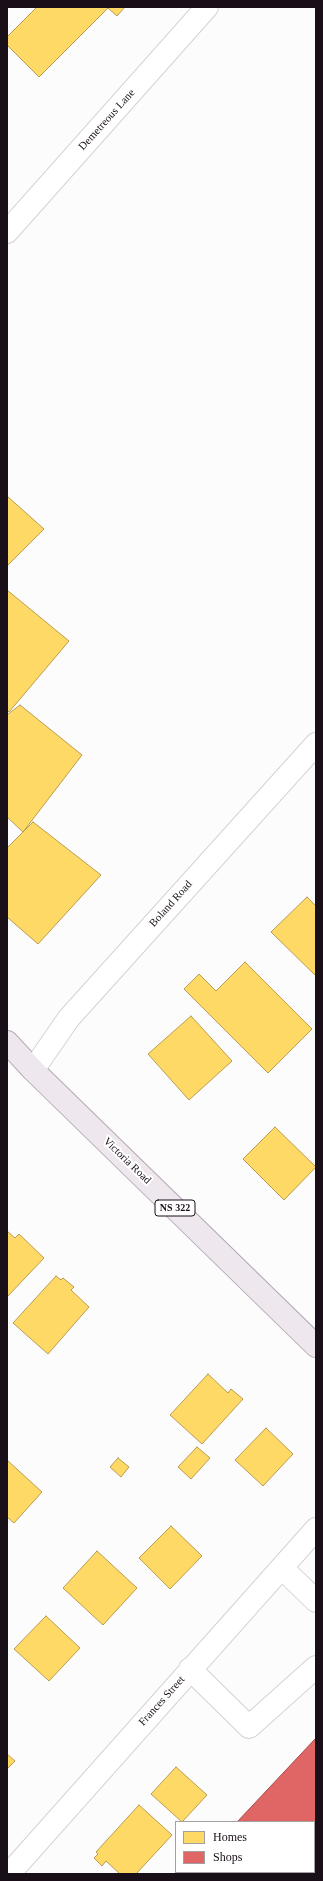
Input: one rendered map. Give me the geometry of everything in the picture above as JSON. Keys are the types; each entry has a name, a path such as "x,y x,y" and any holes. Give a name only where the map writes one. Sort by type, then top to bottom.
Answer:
{"main road":[{"name":"Victoria Road","path":"7,1042 33,1070 316,1346"}],"street":[{"name":"Demetreous Lane","path":"7,232 207,7"},
{"name":"Boland Road","path":"33,1070 69,1018 316,744"},
{"name":"Frances Street","path":"9,1874 316,1529"},
{"path":"282,1568 316,1601"},
{"path":"190,1669 249,1727 316,1667"}],"building: Homes":[{"path":"37,7 125,7 117,16 108,8 39,77 7,45 7,37"},
{"path":"7,496 44,529 7,566"},
{"path":"7,590 69,641 9,712 7,710"},
{"path":"20,705 82,755 23,832 7,817 7,715"},
{"path":"33,822 101,875 38,944 7,917 7,848"},
{"path":"307,897 316,906 316,976 271,932"},
{"path":"245,962 312,1029 268,1073 184,989 199,974 216,991"},
{"path":"191,1016 232,1061 189,1100 148,1054"},
{"path":"275,1127 316,1167 284,1200 243,1159"},
{"path":"7,1231 15,1238 19,1234 44,1258 7,1297"},
{"path":"56,1276 61,1280 63,1278 74,1287 71,1290 89,1307 48,1354 13,1323"},
{"path":"208,1374 228,1393 231,1389 243,1399 202,1444 170,1415"},
{"path":"266,1428 293,1454 263,1486 235,1460"},
{"path":"197,1447 210,1458 191,1479 178,1467"},
{"path":"118,1458 129,1467 121,1477 110,1467"},
{"path":"7,1460 42,1492 14,1523 7,1517"},
{"path":"171,1526 202,1556 170,1589 139,1558"},
{"path":"97,1551 137,1588 103,1625 63,1588"},
{"path":"46,1616 80,1648 49,1681 14,1649"},
{"path":"7,1754 15,1761 7,1769"},
{"path":"176,1767 207,1795 183,1821 181,1821 151,1794"},
{"path":"139,1805 172,1835 136,1874 120,1874 106,1861 102,1866 94,1858 98,1854 96,1852"}],"building: Shops":[{"path":"316,1738 316,1874 291,1873 315,1873 315,1821 238,1821"}]}
